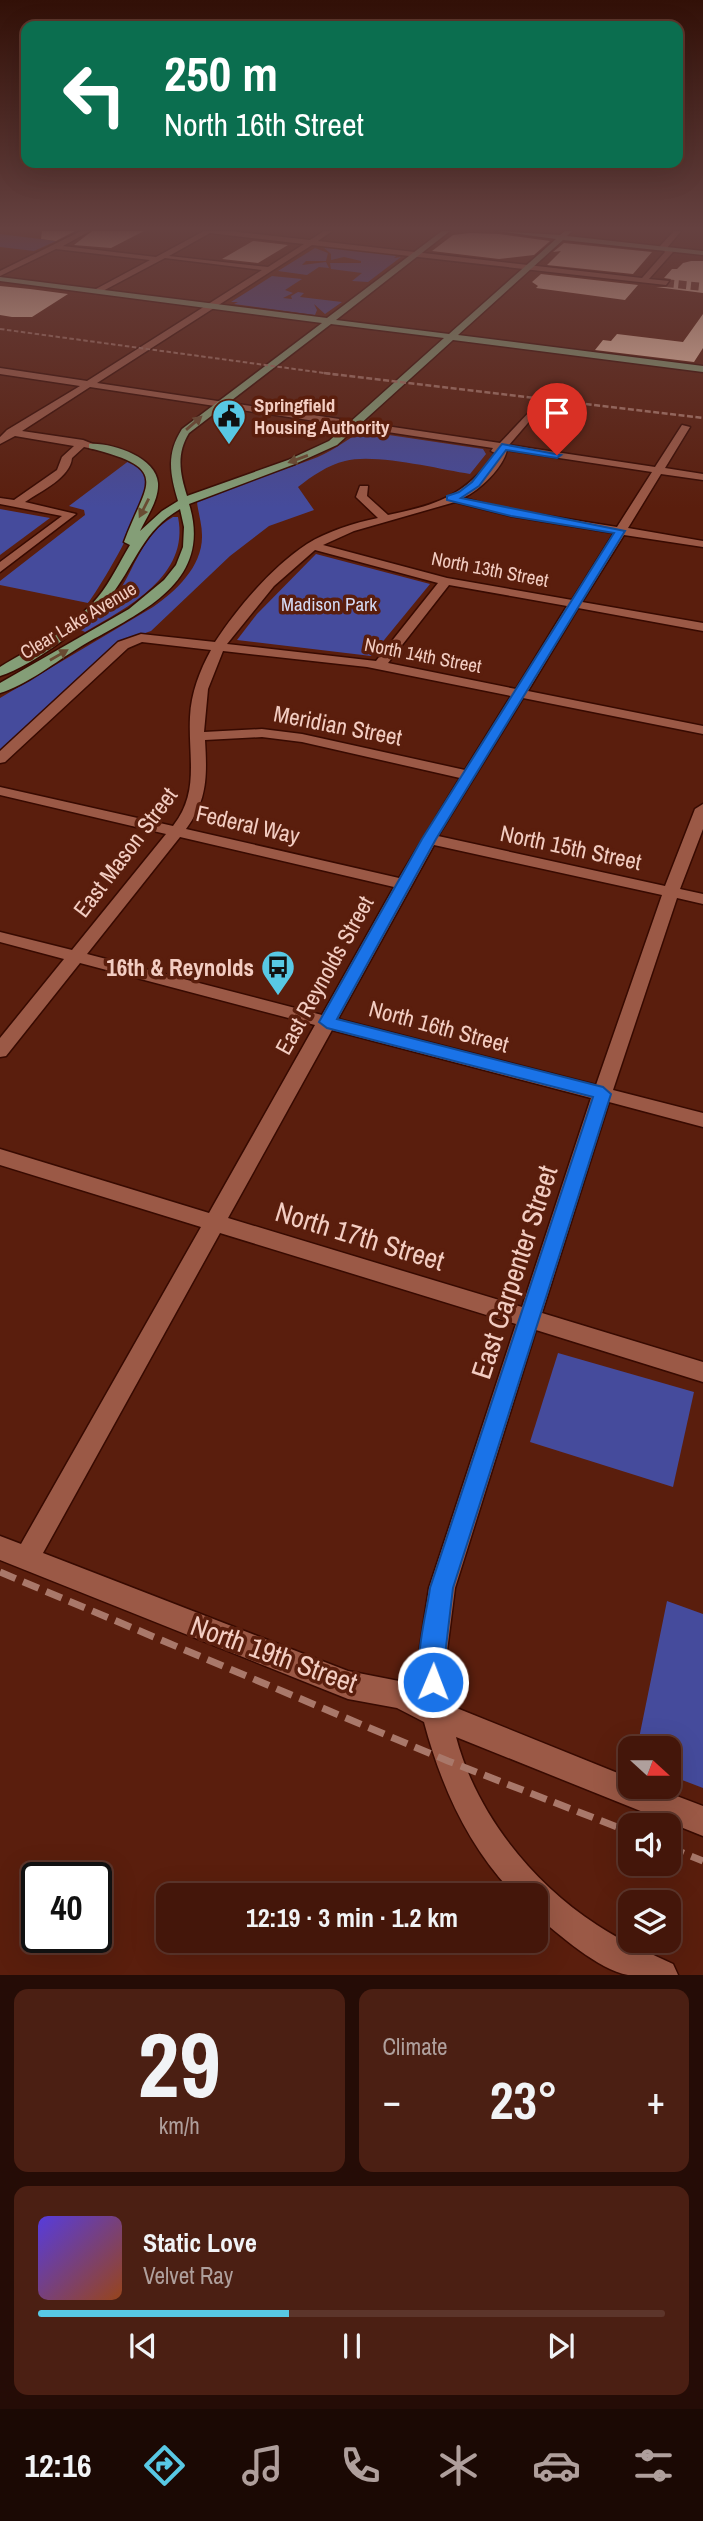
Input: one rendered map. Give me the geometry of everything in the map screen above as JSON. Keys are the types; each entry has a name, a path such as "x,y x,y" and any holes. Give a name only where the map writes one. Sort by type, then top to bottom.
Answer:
{"main road":[{"path":"325,323 217,404 180,438 173,454 184,502 227,482 319,450 356,425 468,323"},
{"path":"345,323 703,369"},
{"path":"88,444 122,454 141,464 153,482 152,493 134,529 122,565"},
{"path":"177,478 195,483 227,482"},
{"name":"Clear Lake Avenue","path":"0,672 79,622 102,600 142,533 165,513 184,502 190,528 189,550 179,569 161,590 136,610 0,689"}],"street":[{"path":"0,441 185,323"},
{"path":"0,371 703,477"},
{"name":"East Mason Street","path":"0,1051 191,811 200,791 199,700 204,680 219,645 250,606 312,546 345,530 423,510 463,494 476,484 502,454 502,447 534,410"},
{"name":"East Reynolds Street","path":"26,1559 429,839 685,427"},
{"path":"0,430 88,444"},
{"path":"16,504 64,469 67,457 88,444"},
{"path":"364,488 360,494 363,499 386,518"},
{"path":"450,498 511,513 703,544"},
{"path":"0,501 71,514 0,568"},
{"name":"North 13th Street","path":"312,546 446,581 703,627"},
{"path":"380,665 446,581"},
{"name":"North 14th Street","path":"0,759 123,645 134,639 148,638 380,665 703,730"},
{"name":"Meridian Street","path":"198,736 262,733 302,738 468,775"},
{"name":"Federal Way","path":"0,791 404,884"},
{"name":"East Carpenter Street","path":"662,1975 605,1948 573,1928 540,1900 505,1861 477,1823 459,1791 448,1761 436,1711 433,1647 442,1588 603,1094 671,892 703,809"},
{"name":"North 15th Street","path":"429,839 703,899"},
{"name":"North 16th Street","path":"0,937 703,1120"},
{"name":"North 17th Street","path":"0,1157 703,1372"},
{"name":"North 19th Street","path":"0,1548 348,1685 391,1692 467,1728 703,1821"}],"green space":[{"path":"362,431 483,449 486,454 470,474 373,459 345,461 320,471 298,487 314,510 269,526 230,556 151,631 119,642 0,751 0,698 153,607 186,577 201,546 202,531 197,502 238,483 317,457"},
{"path":"130,460 148,477 148,490 125,542 88,603 0,585 0,581 85,515 84,510 69,506"},
{"path":"0,509 50,518 0,555"},
{"path":"178,517 179,538 175,556 165,573 152,587 119,612 85,632 81,630 112,601 146,542 162,524"},
{"name":"Madison Park","path":"316,554 430,584 371,656 237,640 257,614"},
{"path":"558,1353 694,1392 673,1487 530,1442"},
{"path":"667,1601 703,1614 703,1788 681,1780 681,1736 639,1736"}],"building":[{"path":"696,323 703,323 703,348 694,362 595,350 603,340 611,341 617,334 683,342"}],"railway":[{"path":"0,329 326,373"},
{"path":"326,373 703,418"},
{"path":"326,373 339,375"},
{"path":"0,1572 448,1761 618,1827"},
{"path":"681,1852 703,1861"}],"place":[{"name":"Springfield Housing Authority","path":"229,446"},
{"name":"16th & Reynolds","path":"278,997"}],"route":[{"path":"433,1682 433,1647 442,1588 603,1094 327,1022 429,839 620,531 511,513 450,498 463,494 476,484 502,454 502,447 557,455"}]}
